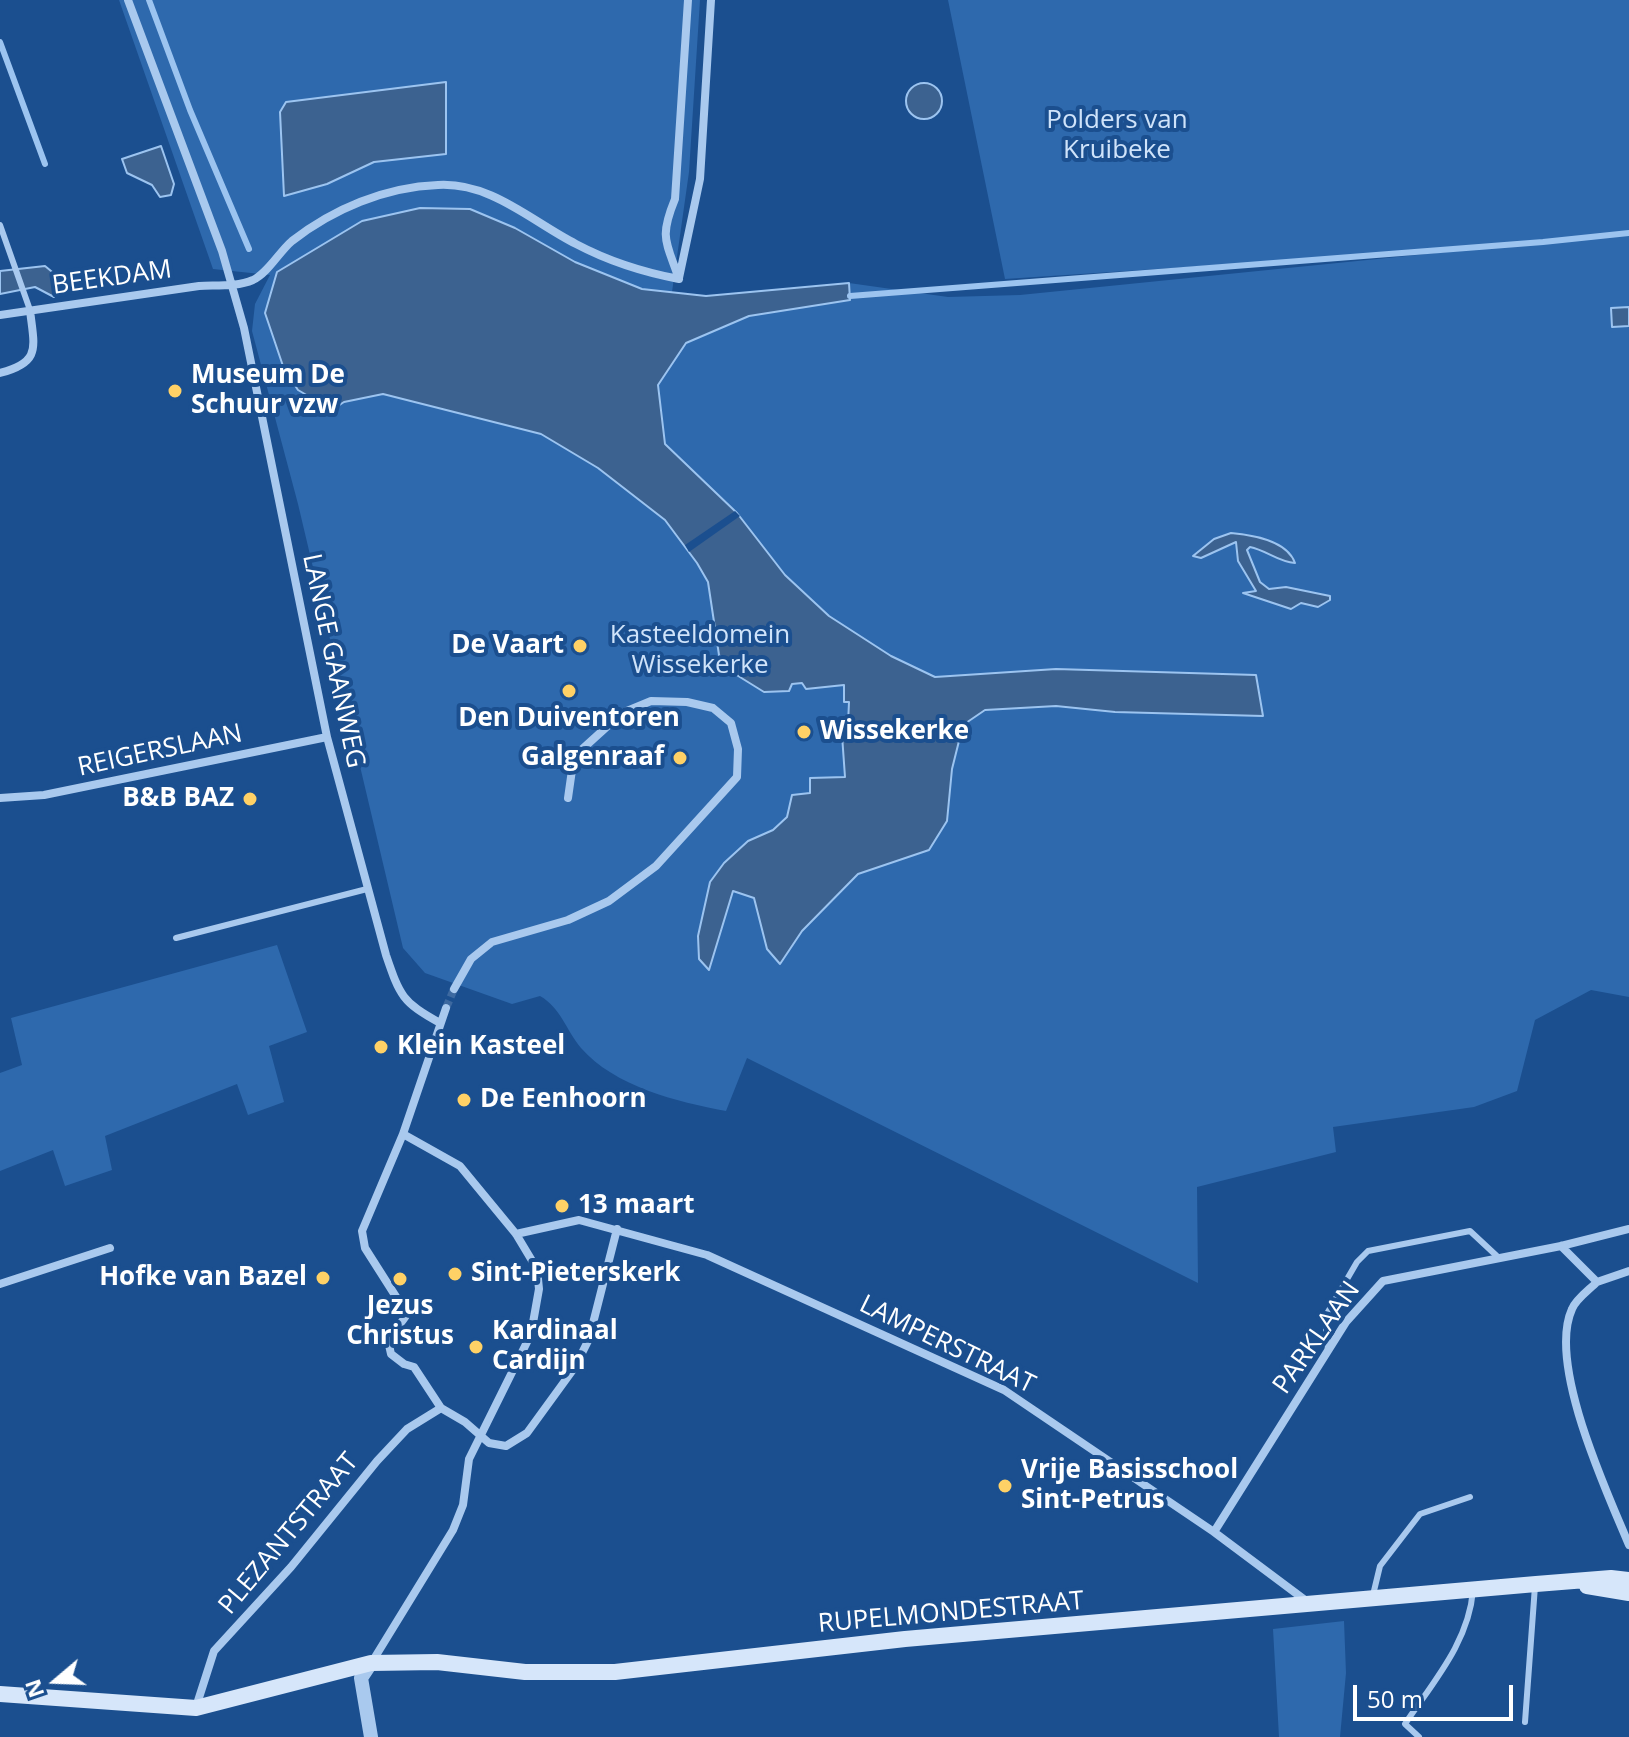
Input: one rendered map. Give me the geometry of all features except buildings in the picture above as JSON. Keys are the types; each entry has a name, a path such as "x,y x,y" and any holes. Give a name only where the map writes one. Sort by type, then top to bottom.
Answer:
{"main road":[{"path":"1566,1582 1611,1578 1629,1580"},
{"name":"RUPELMONDESTRAAT","path":"0,1694 196,1708 371,1663 437,1662 525,1672 615,1672 905,1639 1566,1582"},
{"path":"1566,1582 1629,1593"}],"street":[{"name":"LANGE GAANWEG","path":"128,0 222,251 244,328 327,737 395,982 409,1005 440,1023"},
{"path":"679,279 665,240 664,225 675,199 688,0"},
{"path":"679,279 700,179 711,0"},
{"path":"231,285 255,279 291,242 342,207 439,184 484,190 572,243 616,264 679,279"},
{"name":"BEEKDAM","path":"0,315 199,286 231,285"},
{"path":"0,373 27,362 35,350 30,310"},
{"path":"454,989 471,959 492,942 568,920 609,901 656,866 737,777 738,749 731,723 713,708 687,702 651,701 622,713 579,752 572,770 568,798"},
{"name":"REIGERSLAAN","path":"0,798 44,795 327,737"},
{"path":"446,1008 403,1134 362,1231 361,1240 407,1314 390,1331 391,1354 414,1367 441,1408 465,1422 479,1436 497,1446 506,1446 527,1433 575,1367 589,1339 617,1229"},
{"path":"371,1737 361,1678 453,1530 463,1505 469,1459 531,1334 537,1307 537,1269 516,1234 460,1166 403,1134"},
{"name":"LAMPERSTRAAT","path":"516,1234 579,1220 707,1255 1004,1390 1214,1532 1310,1605"},
{"name":"PARKLAAN","path":"1214,1532 1346,1322 1383,1281 1561,1246 1629,1229"},
{"path":"1561,1246 1597,1282"},
{"path":"0,1284 110,1248"},
{"path":"1629,1271 1597,1282 1572,1307 1566,1332 1577,1412 1629,1545"},
{"name":"PLEZANTSTRAAT","path":"196,1708 214,1651 291,1567 377,1461 407,1429 441,1408"}],"lane":[{"path":"0,225 30,310"},
{"path":"176,938 367,889"},
{"path":"1328,1351 1325,1317 1357,1262 1368,1251 1470,1231 1499,1258"},
{"path":"1372,1599 1380,1566 1420,1514 1470,1497"},
{"path":"1525,1722 1536,1584"},
{"path":"1419,1737 1405,1724 1461,1641 1471,1612 1473,1590"}],"green space":[{"path":"119,0 700,0 689,172 672,292 706,296 849,283 948,297 1020,295 1506,246 1005,279 948,0 1629,0 1629,997 1591,990 1535,1020 1517,1091 1474,1107 1333,1127 1336,1152 1197,1187 1198,1283 747,1058 726,1111 687,1103 628,1082 611,1073 581,1048 558,1013 540,996 512,1004 425,973 403,948 298,504 252,331 255,304 270,275 213,269","holes":["445,82 446,154 374,162 327,184 285,196"]},
{"path":"277,945 307,1032 269,1046 284,1102 248,1115 237,1084 105,1136 112,1170 65,1186 53,1150 0,1171 0,1073 22,1065 11,1018"},
{"path":"1344,1621 1346,1673 1340,1737 1279,1737 1273,1629"}],"shaded area":[{"path":"446,82 446,154 374,162 327,184 284,196 280,112 286,102"},
{"path":"924,83 937,88 942,101 937,114 924,119 911,114 906,101 911,88"},
{"path":"161,146 174,184 171,195 160,197 152,185 127,173 122,159"},
{"path":"420,208 470,209 515,228 575,262 642,289 706,296 849,283 850,300 749,316 686,343 658,385 665,444 737,513 785,575 829,616 891,656 935,677 1056,669 1256,675 1263,716 1115,712 1056,706 985,710 963,725 952,769 947,821 929,850 858,874 802,931 780,964 767,949 754,898 733,891 709,970 699,959 698,936 710,882 724,863 748,841 773,830 787,817 792,795 810,793 810,778 845,777 842,735 850,739 854,730 848,724 849,702 844,702 844,685 806,689 802,683 792,684 789,691 764,692 735,674 719,655 708,582 665,520 598,468 541,434 383,394 344,402 332,410 298,390 284,369 265,313 277,272 362,221"},
{"path":"45,266 63,281 54,297 35,287 0,294 0,271"},
{"path":"1629,307 1629,326 1612,327 1611,308"},
{"path":"1231,533 1268,540 1291,555 1295,563 1250,547 1247,550 1260,582 1269,589 1286,587 1330,596 1330,600 1318,607 1301,603 1291,609 1243,593 1256,591 1238,561 1236,542 1201,558 1193,556 1214,539"}],"pier":[{"path":"735,511 740,516 689,552 685,545"}],"waterway":[{"path":"149,0 190,110 249,249"},
{"path":"0,42 45,164"},
{"path":"850,296 1629,233"}],"tunnel":[{"path":"446,1008 454,989"}],"place":[{"name":"Museum De Schuur vzw","path":"175,391"},
{"name":"De Vaart","path":"580,646"},
{"name":"Den Duiventoren","path":"569,691"},
{"name":"Wissekerke","path":"804,732"},
{"name":"Galgenraaf","path":"680,758"},
{"name":"B&B BAZ","path":"250,799"},
{"name":"Klein Kasteel","path":"381,1047"},
{"name":"De Eenhoorn","path":"464,1100"},
{"name":"13 maart","path":"562,1206"},
{"name":"Sint-Pieterskerk","path":"455,1274"},
{"name":"Hofke van Bazel","path":"323,1278"},
{"name":"Jezus Christus","path":"400,1279"},
{"name":"Kardinaal Cardijn","path":"476,1347"},
{"name":"Vrije Basisschool Sint-Petrus","path":"1005,1486"}],"park label":[{"name":"Polders van Kruibeke","path":"1117,136"},
{"name":"Kasteeldomein Wissekerke","path":"700,651"}]}
